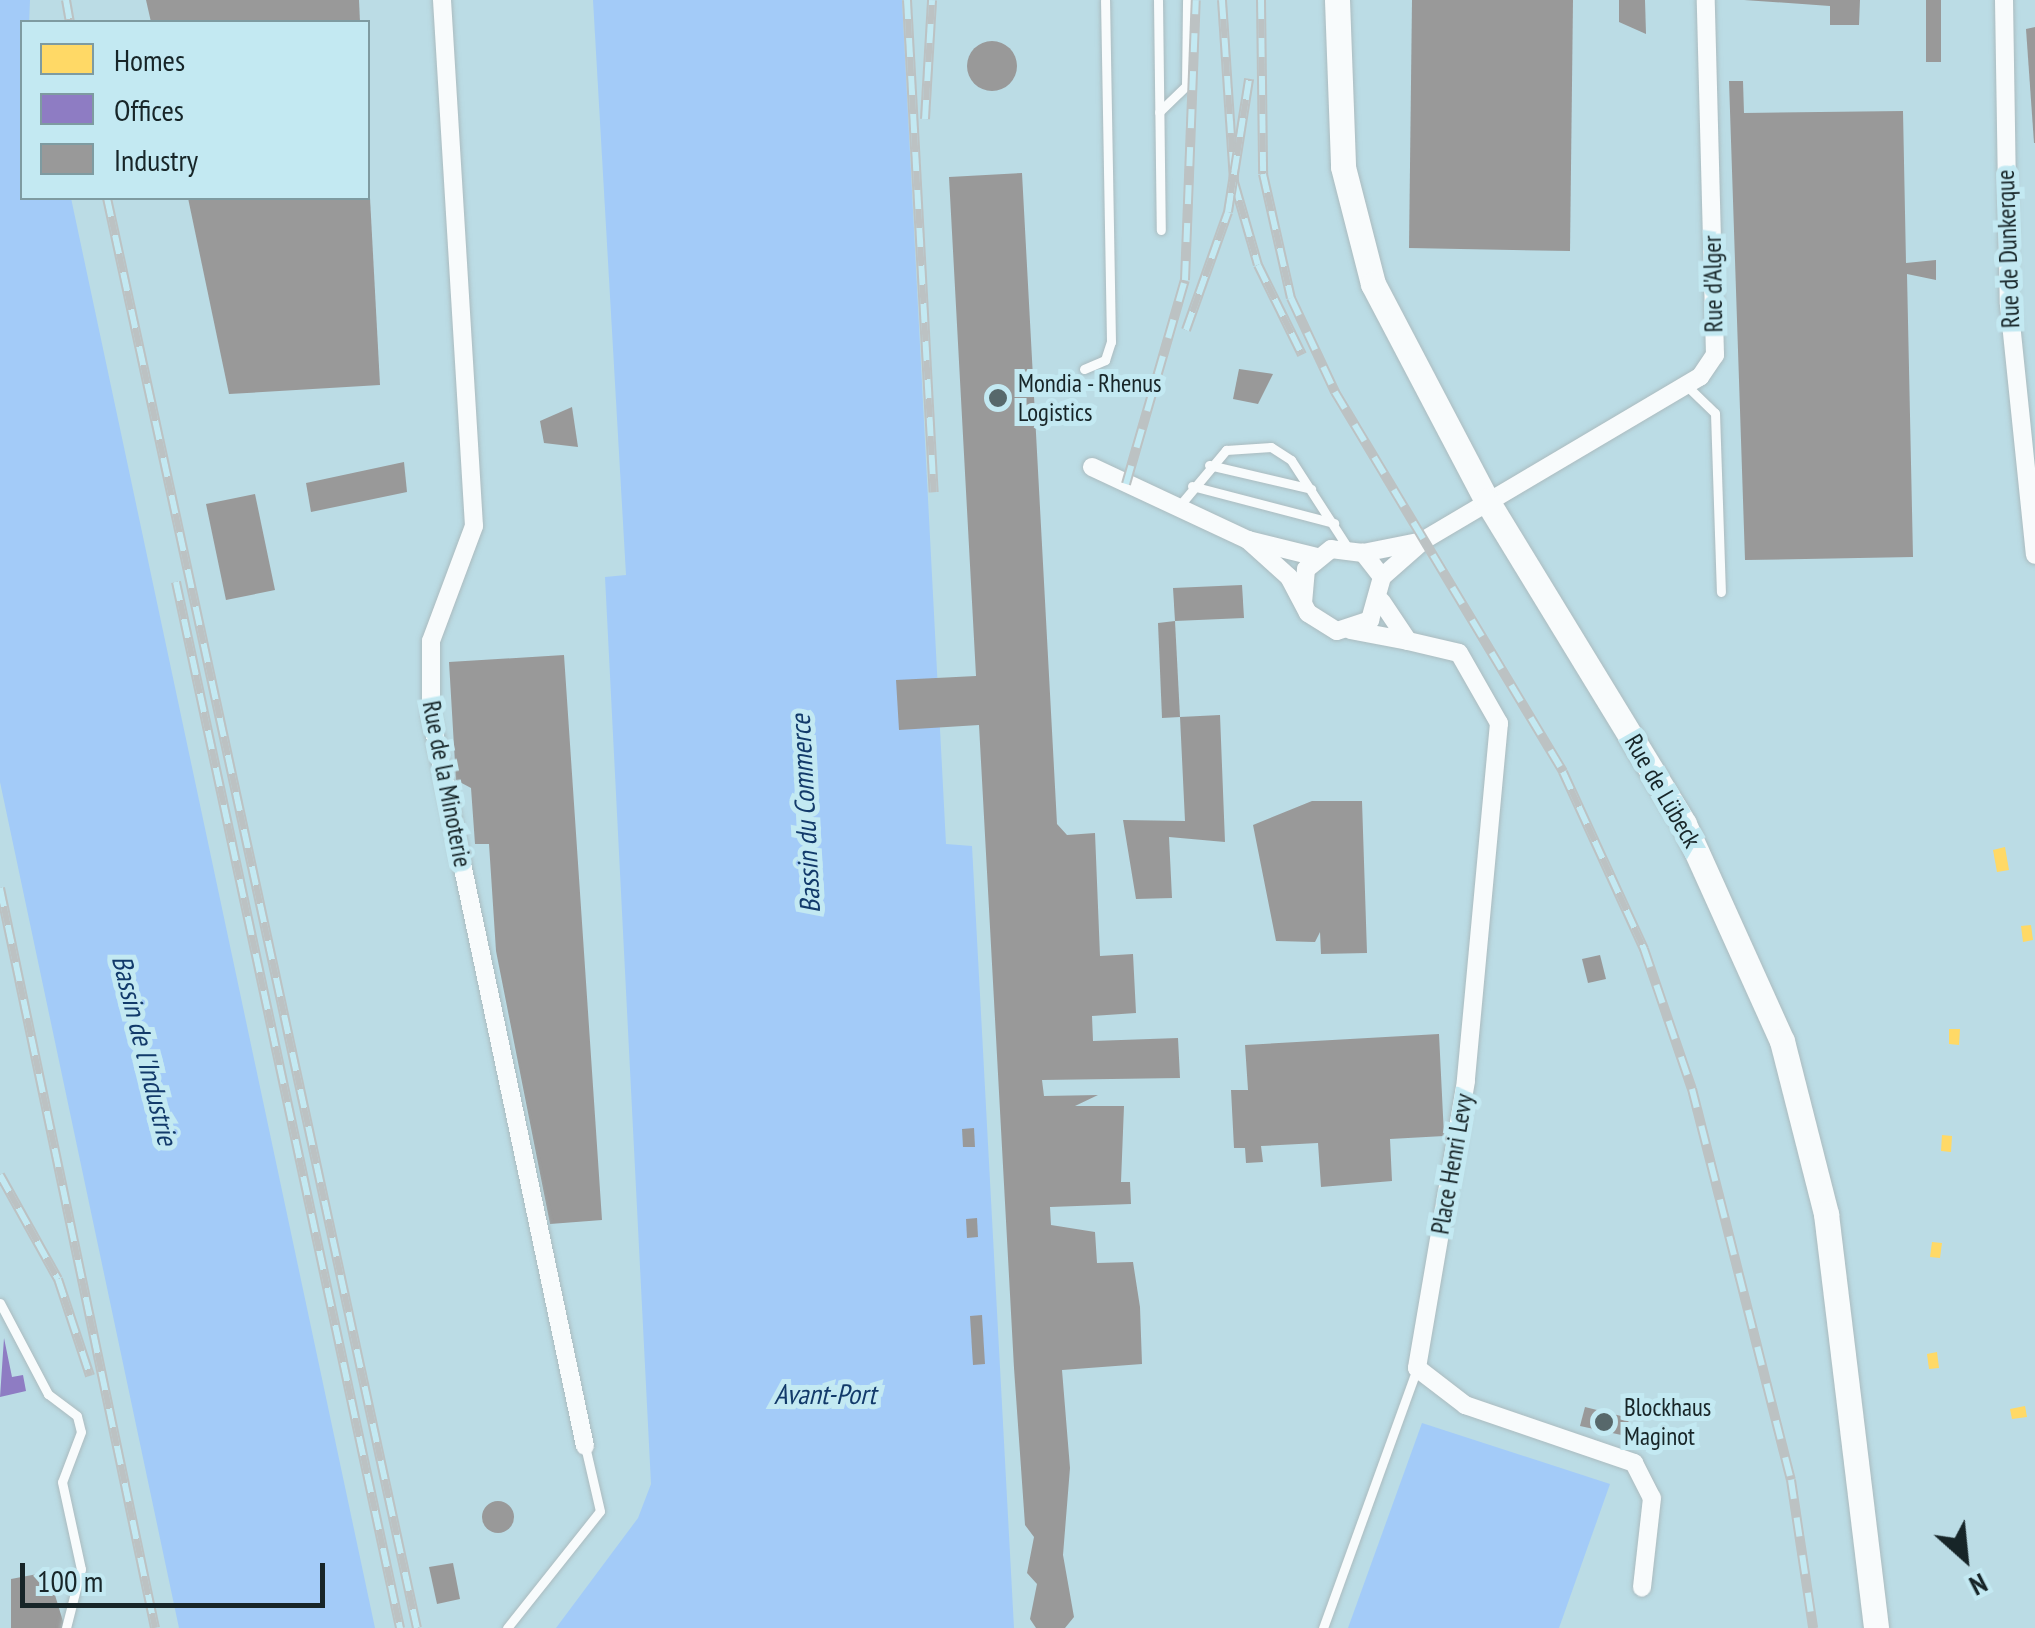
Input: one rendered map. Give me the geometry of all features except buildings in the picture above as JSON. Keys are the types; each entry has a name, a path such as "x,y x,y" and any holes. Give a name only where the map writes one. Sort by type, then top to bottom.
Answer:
{"main road":[{"name":"Rue de Lübeck","path":"1337,0 1339,130 1363,254 1488,501 1684,824 1782,1041 1826,1214 1876,1628"}],"street":[{"name":"Rue de la Minoterie","path":"442,0 474,526 431,641 431,717 585,1446"},
{"name":"Rue d'Alger","path":"1424,540 1685,386 1714,355 1706,0"},
{"name":"Rue de Dunkerque","path":"2004,0 2009,304 2035,555"},
{"path":"1092,466 1248,540 1317,556 1424,540"},
{"path":"1248,540 1320,624 1350,630 1382,602"},
{"path":"1382,577 1424,540"},
{"path":"1356,550 1382,577 1382,602 1408,641"},
{"path":"1303,602 1317,556"},
{"name":"Place Henri Levy","path":"1350,630 1459,653 1499,723 1485,804 1466,1082 1417,1368"},
{"path":"1417,1368 1465,1405 1634,1462 1652,1498 1642,1587"}],"lane":[{"path":"1084,370 1105,360 1111,342 1106,0"},
{"path":"1158,0 1161,230"},
{"path":"1159,112 1186,86 1187,0"},
{"path":"1685,386 1715,412 1722,592"},
{"path":"1180,505 1209,465 1253,443 1292,460 1356,550"},
{"path":"1209,465 1311,489"},
{"path":"1192,486 1334,523"},
{"path":"0,1303 48,1394 77,1416 81,1432 62,1482 82,1569 66,1628"},
{"path":"1323,1628 1417,1368"},
{"path":"507,1628 600,1511 585,1446"}],"shaded area":[{"path":"0,0 2035,0 2035,1628 0,1628"}],"water":[{"name":"Bassin de l'Industrie","path":"0,0 30,0 29,20 20,20 20,200 71,200 375,1628 179,1628 0,782"},
{"name":"Avant-Port","path":"593,0 902,0 946,844 972,846 1014,1628 556,1628 638,1518 651,1484 605,577 626,575"},
{"path":"1422,1423 1610,1484 1559,1628 1348,1628"}],"railway":[{"path":"66,0 70,20"},
{"path":"907,0 934,492"},
{"path":"925,119 932,0"},
{"path":"1126,484 1185,280 1196,0"},
{"path":"1222,0 1234,182 1258,265 1302,355"},
{"path":"1261,0 1263,174 1291,298 1335,392 1563,772 1644,949 1692,1089 1791,1480 1813,1628"},
{"path":"1186,330 1228,212 1249,79"},
{"path":"107,200 417,1628"},
{"path":"176,582 400,1628"},
{"path":"0,888 155,1628"},
{"path":"0,1175 58,1279 90,1376"}],"place":[{"name":"Mondia - Rhenus Logistics","path":"998,398"},
{"name":"Blockhaus Maginot","path":"1604,1422"}],"water label":[{"name":"Bassin du Commerce","path":"805,814"}]}
